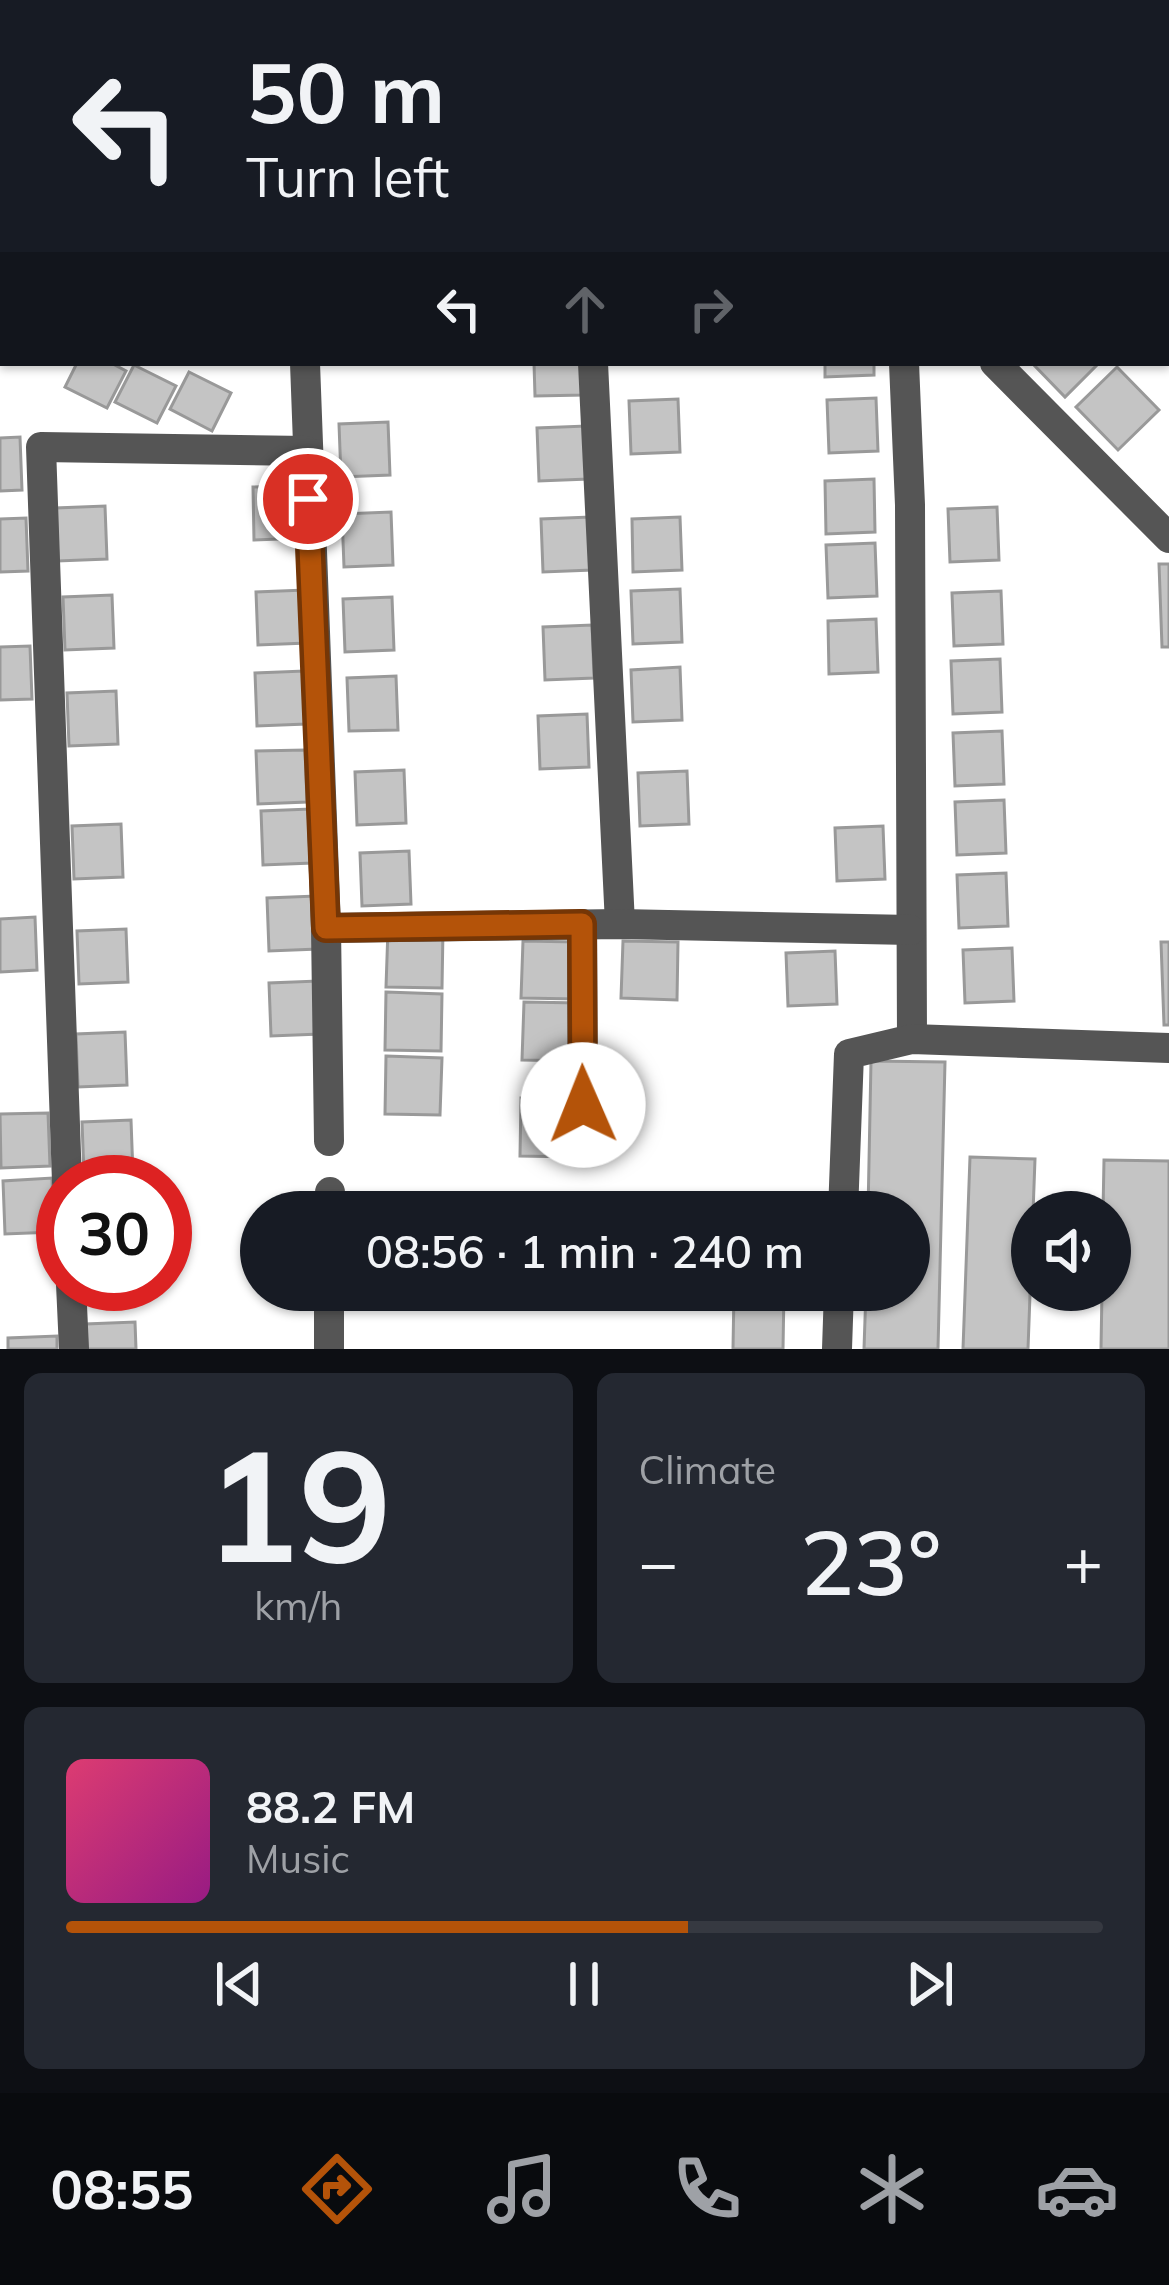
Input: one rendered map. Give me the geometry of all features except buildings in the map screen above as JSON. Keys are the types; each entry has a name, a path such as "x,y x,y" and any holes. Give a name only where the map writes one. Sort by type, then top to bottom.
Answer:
{"street":[{"path":"305,366 329,1141"},
{"path":"593,366 620,924"},
{"path":"904,366 910,505 912,1039"},
{"path":"997,366 1169,538"},
{"path":"67,1155 40,447 306,451"},
{"path":"582,924 583,1148"},
{"path":"326,928 620,924 911,930"},
{"path":"843,1191 849,1054 912,1039 1169,1048"},
{"path":"72,1311 74,1349"},
{"path":"329,1311 329,1349"},
{"path":"837,1349 838,1311"}],"route":[{"path":"308,499 326,928 582,924 583,1105"}]}
